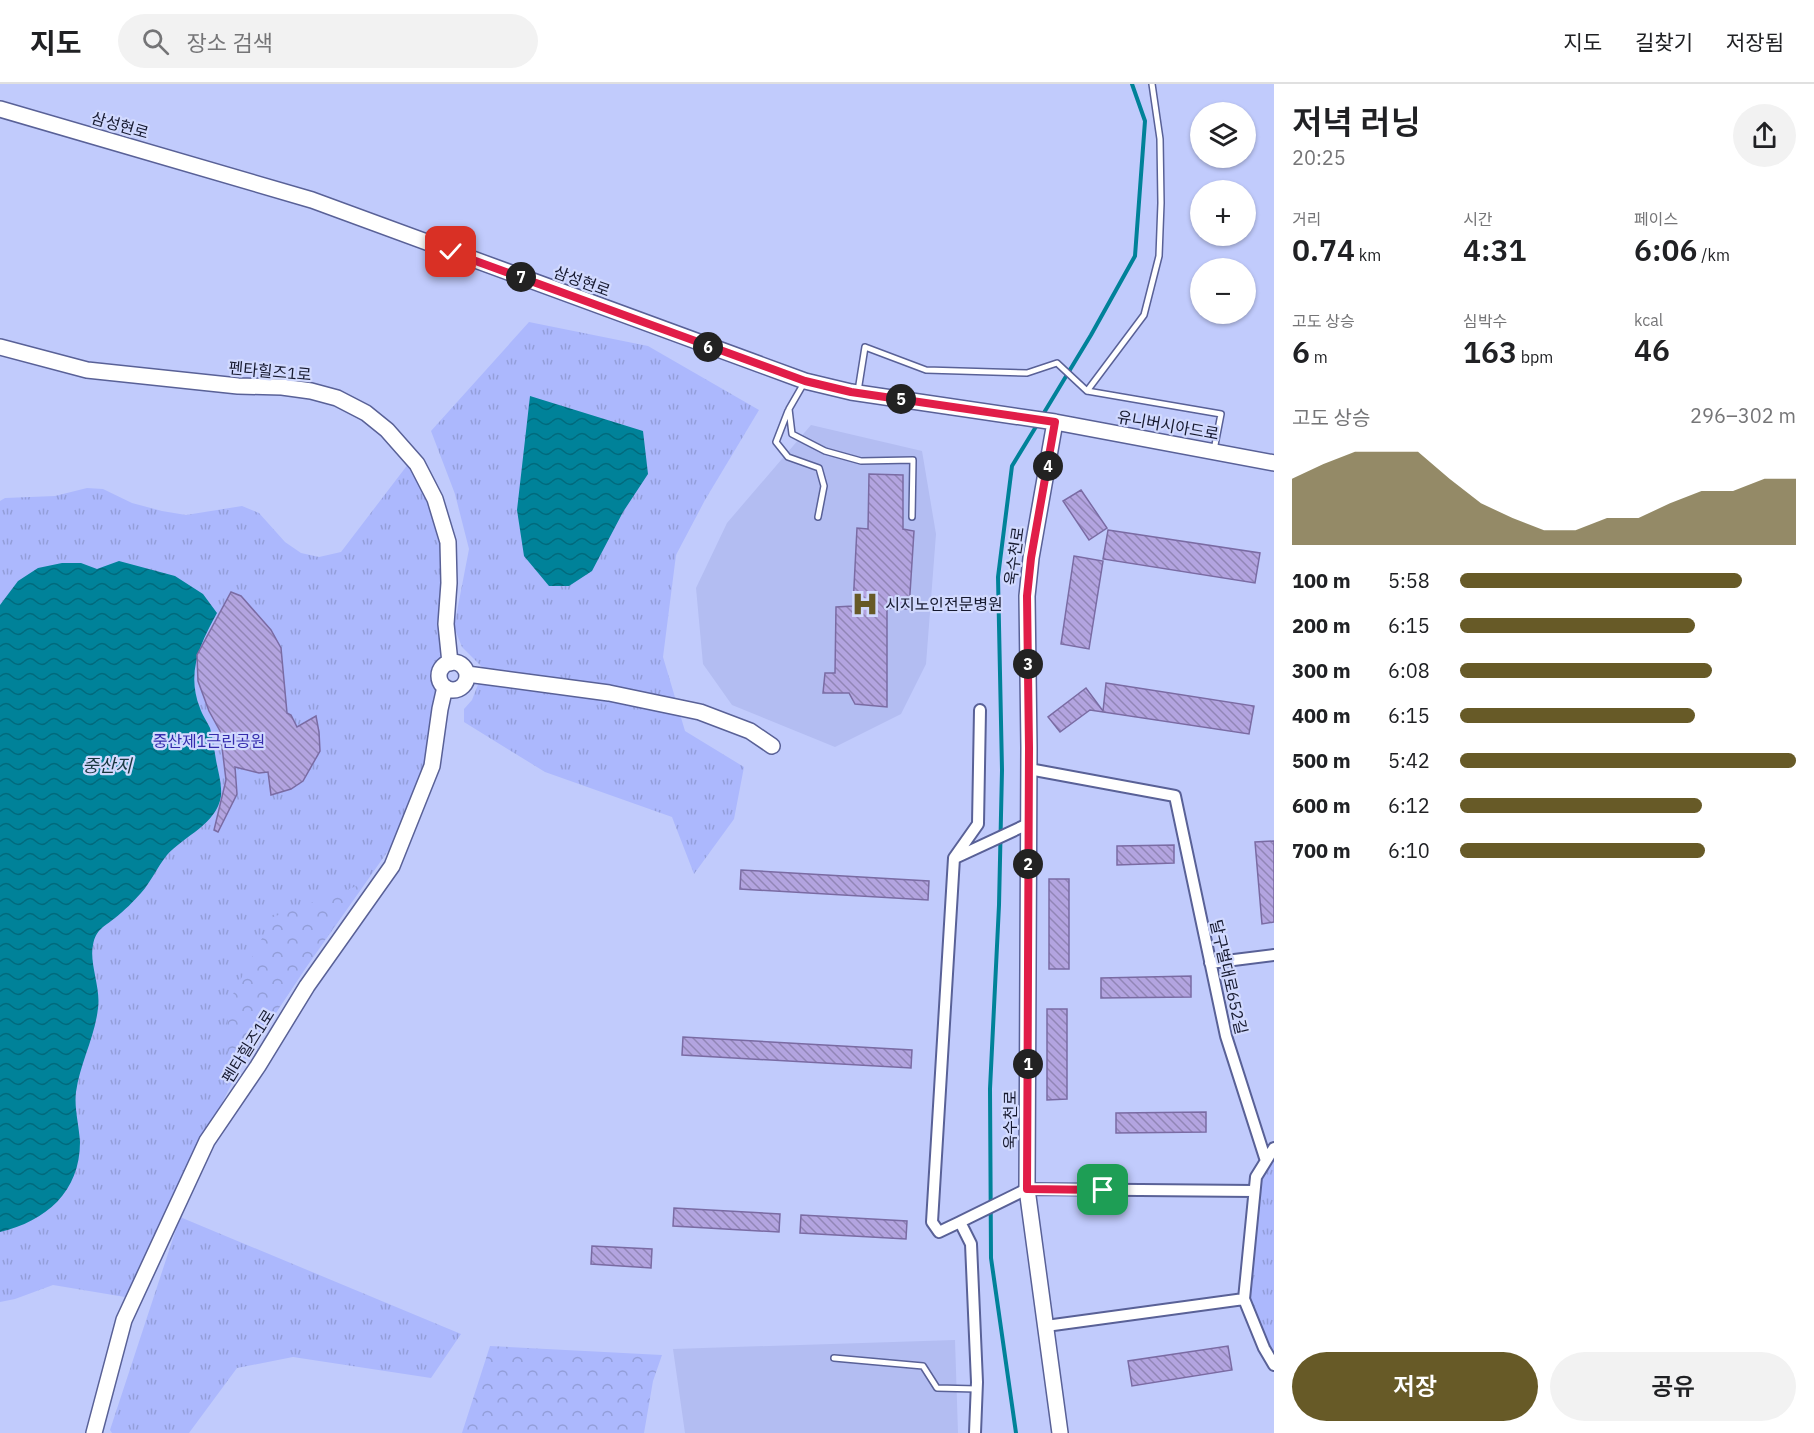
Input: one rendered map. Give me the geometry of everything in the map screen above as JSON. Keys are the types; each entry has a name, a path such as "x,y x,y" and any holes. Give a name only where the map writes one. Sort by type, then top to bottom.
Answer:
{"main road":[{"name":"삼성현로","path":"0,109 312,200 805,381 858,393 1055,422"},
{"name":"펜타힐즈1로","path":"0,347 87,370 238,386 282,387 311,391 338,398 366,413 387,430 417,464 435,499 448,542 449,582 446,624 450,663"},
{"name":"유니버시아드로","path":"1055,422 1274,463"},
{"name":"욱수천로","path":"1055,422 1031,558 1027,596 1029,769 1027,1189 1060,1433"},
{"path":"454,662 462,666 467,674 465,683 454,690 442,684 440,675 443,668 454,662"},
{"path":"467,674 609,693 700,712 750,731 772,746"},
{"name":"펜타힐즈1로","path":"94,1433 124,1320 207,1141 258,1066 307,986 392,866 432,766 445,687"}],"street":[{"path":"980,710 978,824 954,858 933,1222 939,1232 1027,1189 1254,1191"},
{"name":"달구벌대로652길","path":"1029,769 1175,796 1226,1036 1266,1161"},
{"path":"954,858 1028,824"},
{"path":"1210,963 1274,955"},
{"path":"1274,1148 1256,1177 1244,1299 1264,1348 1274,1365"},
{"path":"960,1222 971,1244 977,1389 975,1433"},
{"path":"1046,1326 1244,1299"}],"lane":[{"path":"1087,391 1144,315 1159,256 1160,139 1152,84"},
{"path":"858,393 865,347 926,370 1027,373 1057,363 1087,391 1221,414 1213,452"},
{"path":"805,381 789,409 776,442 788,457 819,468 824,486 818,517"},
{"path":"789,409 792,434 825,451 861,461 913,460 912,517"},
{"path":"834,1358 922,1366 938,1388 977,1389"}],"shaded area":[{"path":"811,425 922,451 936,534 926,664 901,714 835,747 732,705 703,664 696,588 727,523"},
{"path":"955,1340 958,1433 685,1433 673,1349"}],"green space":[{"path":"529,322 648,346 759,410 705,500 676,555 663,657 685,731 744,767 734,819 694,874 672,817 545,772 464,722 464,709 472,700 484,669 462,647 454,627 469,549 455,494 431,431"},
{"name":"중산제1근린공원","path":"412,459 448,542 450,663 414,814 305,969 240,1067 125,1297 53,1285 0,1302 0,501 5,498 55,496 87,488 103,489 132,503 186,515 242,506 259,513 285,542 301,553 319,557 341,552"},
{"path":"365,883 240,1067 225,1048 230,1000 273,917"},
{"path":"1274,1148 1274,1366 1244,1299 1256,1177"},
{"path":"180,1217 461,1334 431,1378 293,1357 237,1368 189,1433 112,1433 110,1430"},
{"path":"490,1346 662,1355 653,1381 644,1433 462,1433"}],"water":[{"path":"530,396 643,431 648,474 623,512 592,571 569,586 549,586 524,556 517,510"},
{"name":"중산지","path":"119,561 175,576 203,594 217,613 200,647 194,683 200,708 211,732 221,796 218,806 207,822 167,855 141,893 96,935 92,952 98,1008 76,1092 80,1142 74,1176 67,1190 46,1212 17,1227 0,1232 0,605 18,581 38,568 62,563 81,563 97,569"}],"building":[{"name":"시지노인전문병원","path":"869,474 903,475 903,529 914,531 909,609 887,608 887,707 855,704 849,693 823,693 825,673 835,673 836,607 853,606 857,528 868,529"},
{"path":"1081,490 1107,528 1089,540 1063,501"},
{"path":"1108,530 1260,553 1255,583 1103,559"},
{"path":"1074,556 1103,561 1089,649 1061,644"},
{"path":"231,592 241,596 271,630 281,648 287,713 291,715 297,727 316,716 320,751 303,781 291,789 271,795 268,772 259,773 235,767 237,794 218,832 214,830 226,780 220,731 209,711 198,681 197,655"},
{"path":"1106,683 1254,706 1249,734 1090,710 1060,732 1048,717 1086,688 1103,711"},
{"path":"1274,841 1274,922 1262,924 1255,842"},
{"path":"1174,845 1174,863 1117,865 1117,846"},
{"path":"741,870 929,881 928,900 740,889"},
{"path":"1049,879 1069,879 1069,969 1049,969"},
{"path":"1191,976 1191,997 1101,998 1101,978"},
{"path":"1047,1009 1067,1009 1067,1099 1047,1100"},
{"path":"683,1037 912,1050 911,1068 682,1055"},
{"path":"1206,1112 1206,1132 1116,1133 1116,1113"},
{"path":"674,1208 780,1214 779,1232 673,1226"},
{"path":"801,1215 907,1221 906,1239 800,1233"},
{"path":"592,1246 652,1249 651,1268 591,1264"},
{"path":"1228,1346 1232,1370 1132,1386 1128,1361"}],"waterway":[{"path":"1042,416 1135,256 1145,121 1132,84"},
{"path":"1016,1433 991,1258 990,1089 999,905 1002,770 998,577 1012,466 1037,425"}],"place":[{"name":"시지노인전문병원","path":"865,604"}],"route":[{"path":"451,252 805,381 851,392 1055,422 1031,558 1027,596 1029,748 1027,1189 1103,1190"}]}
